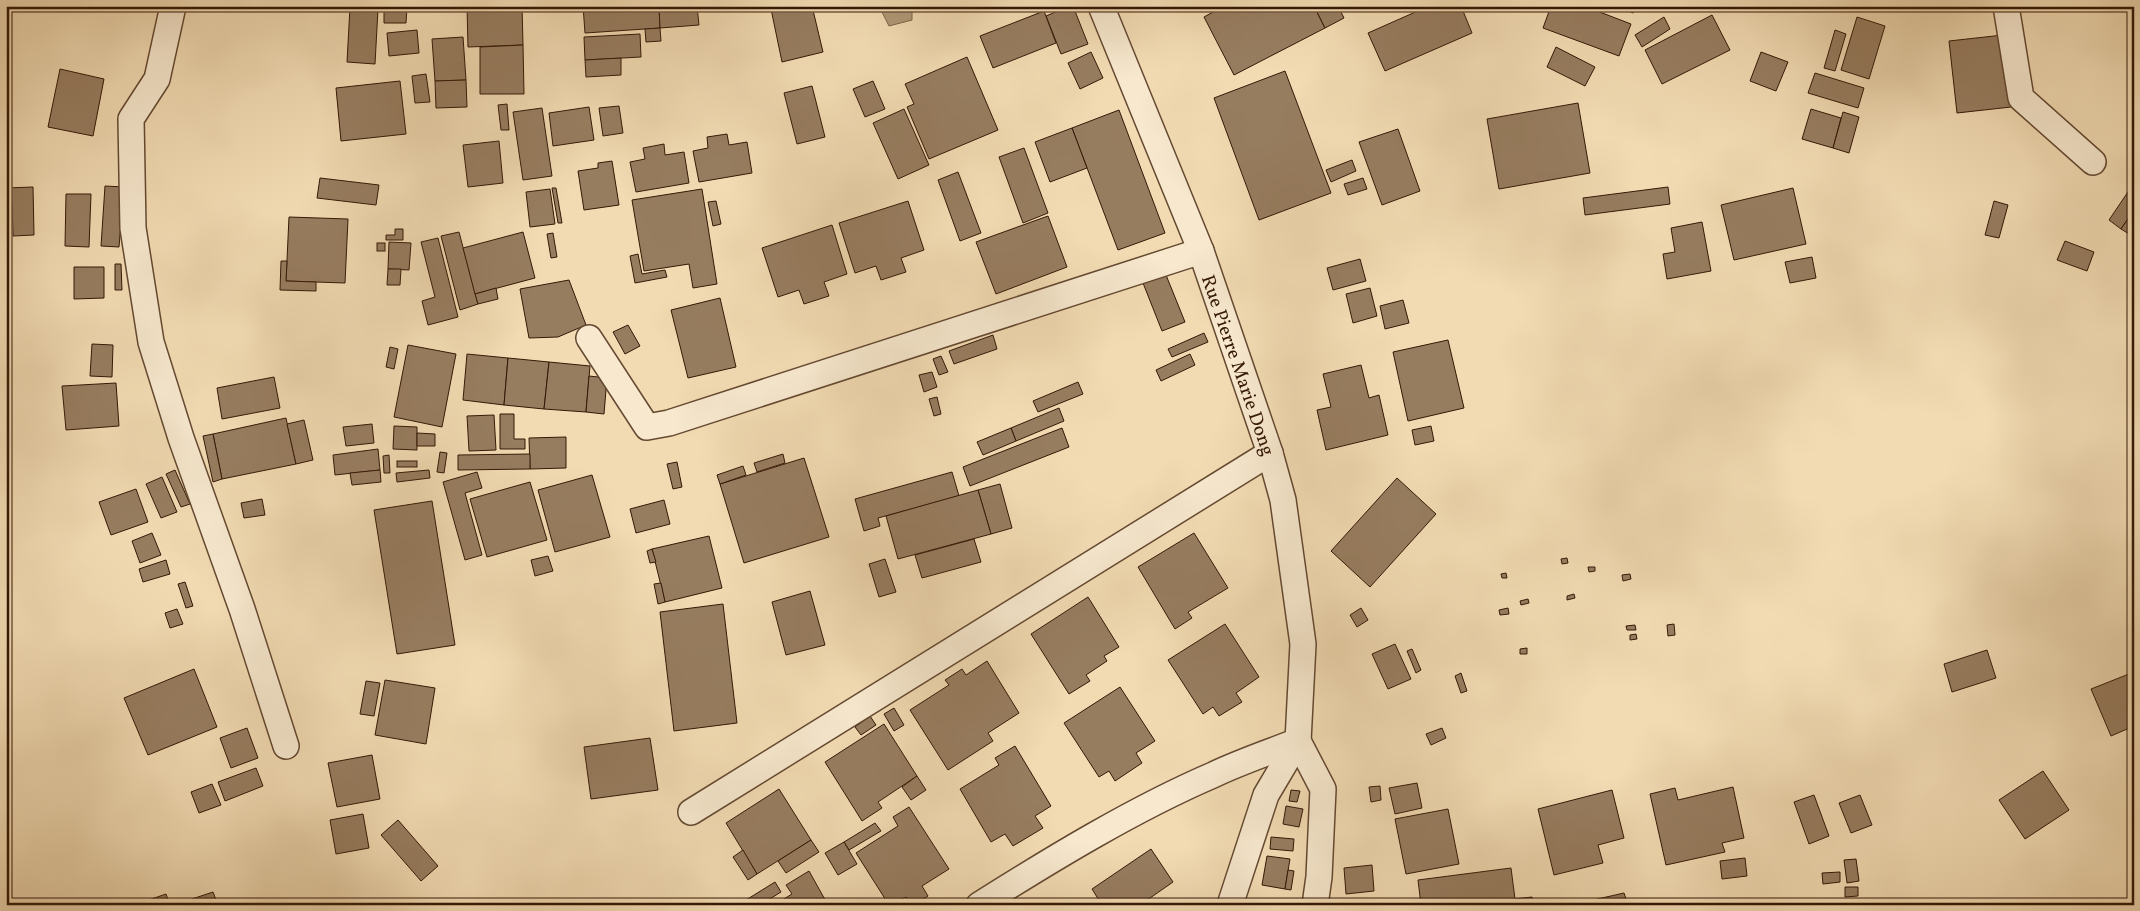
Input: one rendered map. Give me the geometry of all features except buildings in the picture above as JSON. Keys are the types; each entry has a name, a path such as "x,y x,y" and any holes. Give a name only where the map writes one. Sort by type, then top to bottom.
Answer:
{"street":[{"path":"173,6 157,79 131,119 135,238 151,342 181,438 242,609 286,746"},
{"name":"Rue Pierre Marie Dong","path":"1101,6 1201,251 1270,453 1283,500 1303,644 1298,741"},
{"path":"2006,6 2021,98 2093,162"},
{"path":"589,338 647,427 669,423 1201,251"},
{"path":"691,812 1270,453"},
{"path":"979,905 1035,870 1146,808 1212,775 1298,741"},
{"path":"1230,905 1266,795 1298,741"},
{"path":"1298,741 1323,789 1319,877 1315,905"}],"shaded area":[{"path":"879,6 912,6 912,20 889,26"}]}
